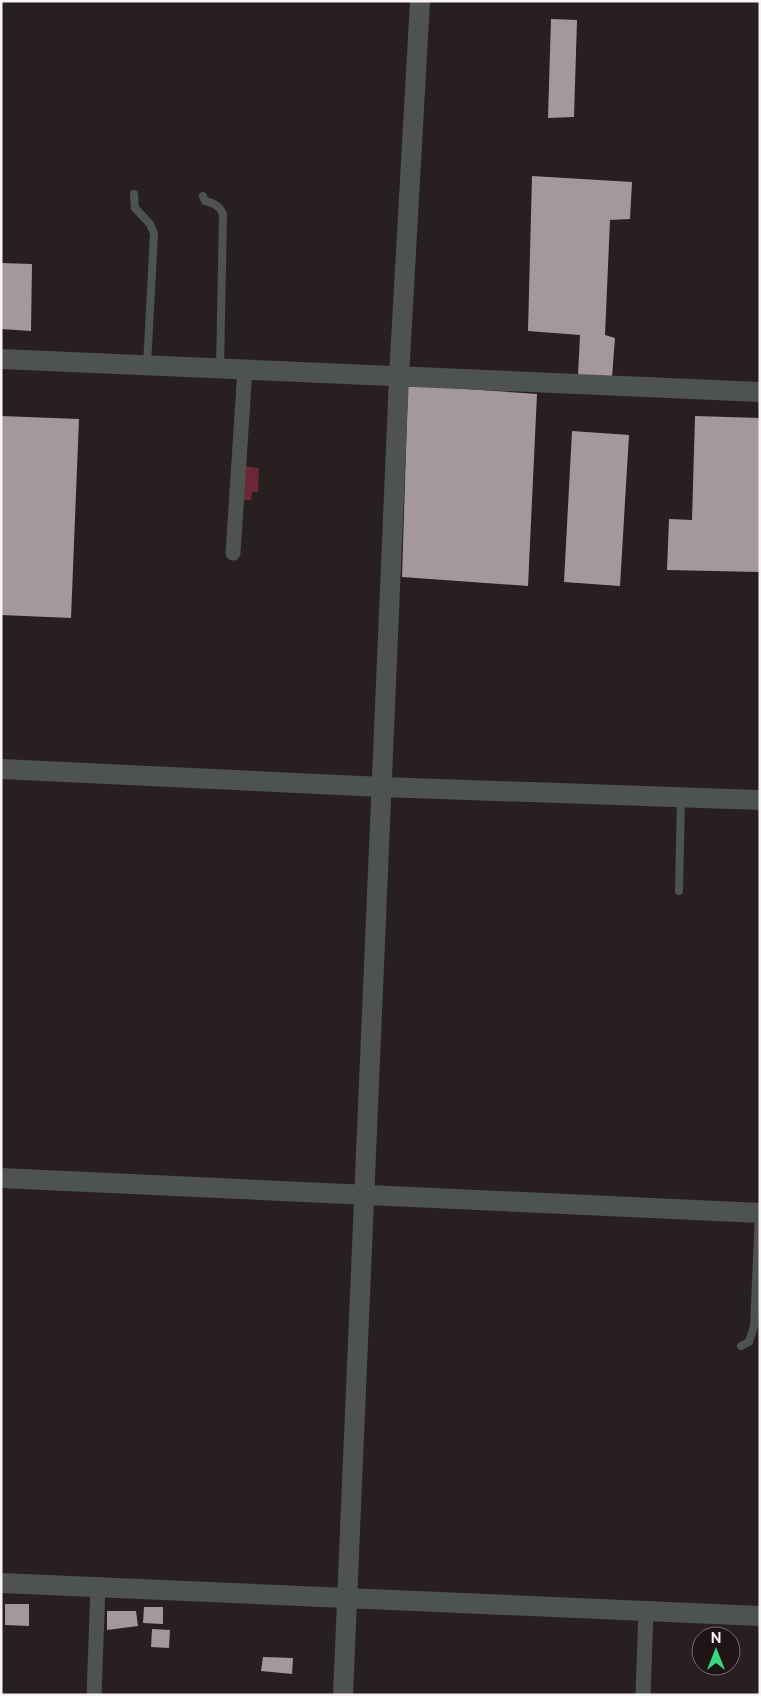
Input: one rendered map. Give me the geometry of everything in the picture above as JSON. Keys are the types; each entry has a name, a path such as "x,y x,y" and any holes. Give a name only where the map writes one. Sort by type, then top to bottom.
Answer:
{"street":[{"path":"343,1695 399,376 420,1"},
{"path":"1,358 760,392"},
{"path":"233,553 245,370"},
{"path":"1,769 382,787 760,800"},
{"path":"1,1178 759,1213"},
{"path":"1,1583 760,1616"},
{"path":"94,1695 98,1587"},
{"path":"643,1695 646,1611"}],"lane":[{"path":"134,194 135,208 150,224 154,234 147,365"},
{"path":"202,196 205,201 215,204 221,209 223,214 220,368"},
{"path":"679,891 681,797"},
{"path":"741,1346 749,1342 754,1326 759,1213"}],"shaded area":[{"path":"242,466 259,468 258,492 252,492 251,500 239,500"}],"building":[{"path":"551,19 577,20 574,117 548,118"},
{"path":"532,176 632,182 630,219 610,220 605,335 615,338 612,377 578,376 580,335 528,331"},
{"path":"1,263 32,264 31,331 1,329"},
{"path":"408,385 537,394 528,586 402,577"},
{"path":"1,416 79,419 71,618 1,615"},
{"path":"695,416 760,418 760,572 667,570 669,519 692,520"},
{"path":"572,431 629,435 620,586 564,582"},
{"path":"5,1604 29,1604 29,1626 5,1625"},
{"path":"144,1607 163,1607 163,1624 143,1623"},
{"path":"107,1611 136,1611 138,1626 107,1630"},
{"path":"152,1629 170,1630 169,1648 151,1647"},
{"path":"263,1657 293,1658 292,1674 261,1671"}]}
